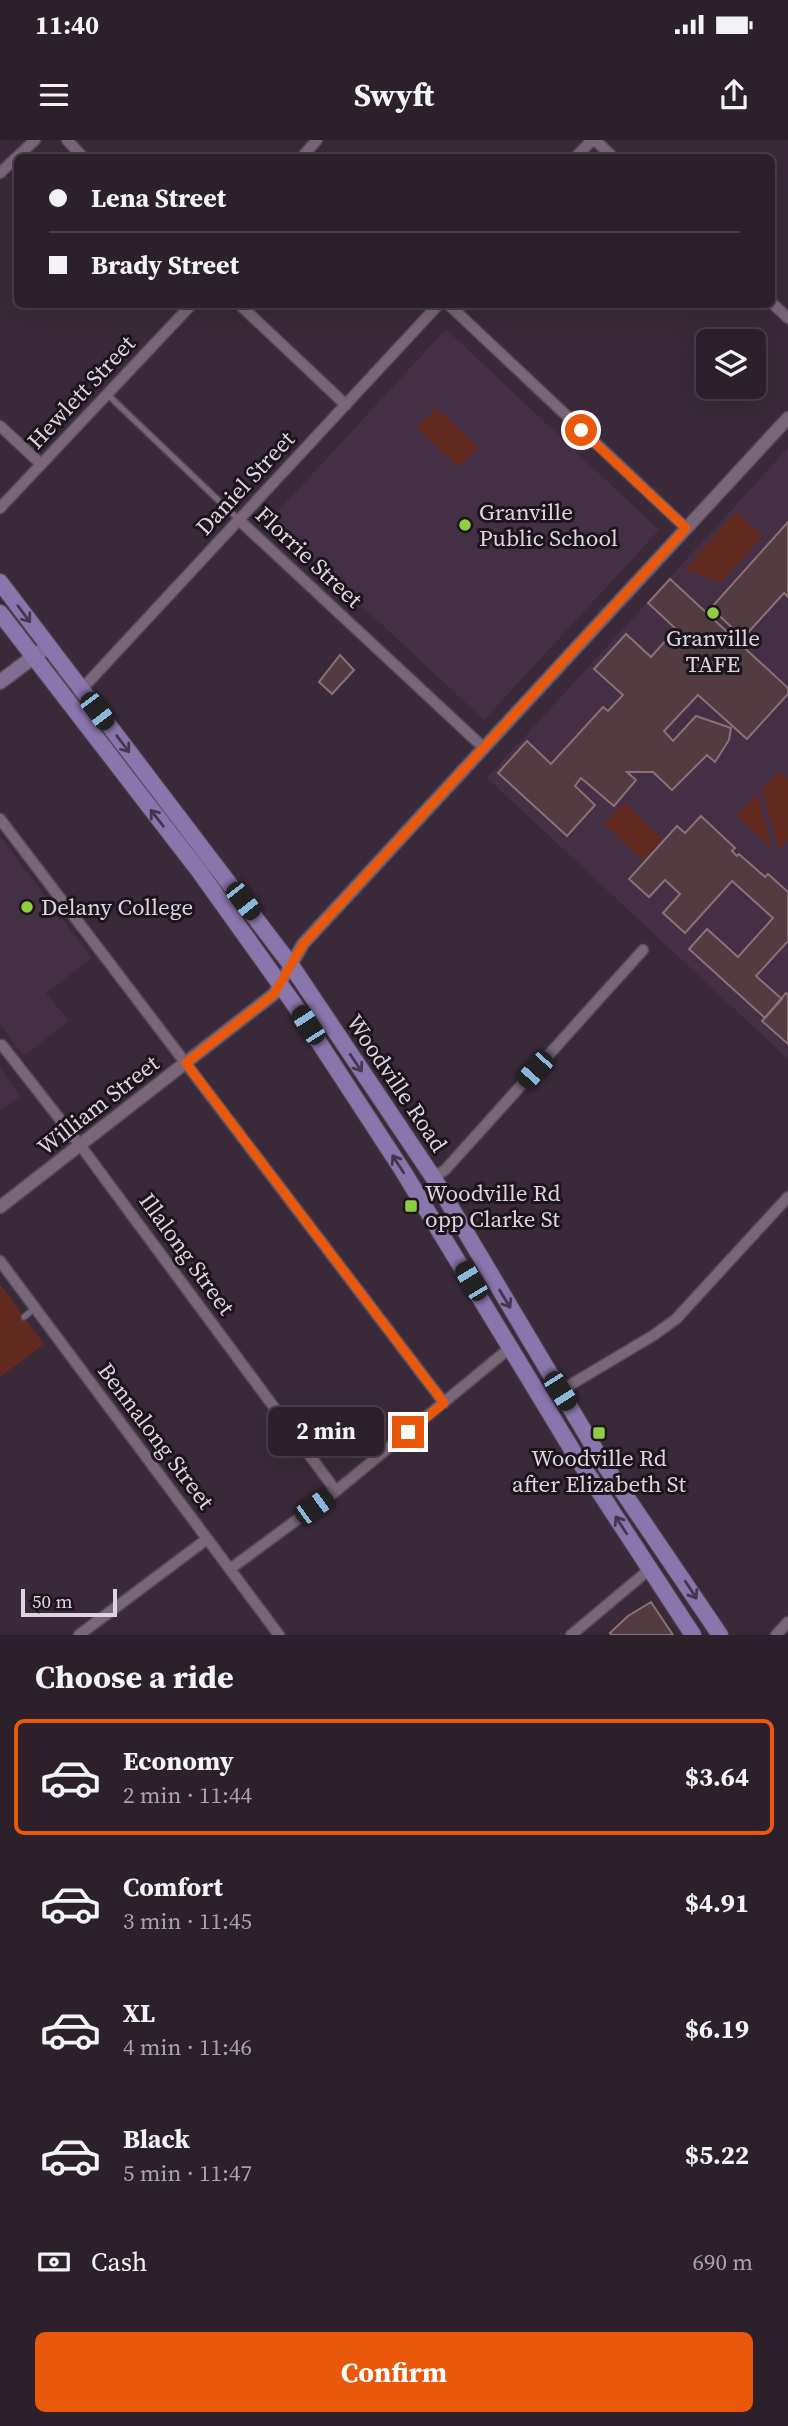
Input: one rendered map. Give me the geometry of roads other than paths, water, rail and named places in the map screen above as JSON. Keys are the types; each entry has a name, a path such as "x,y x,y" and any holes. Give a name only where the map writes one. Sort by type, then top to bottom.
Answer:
{"main road":[{"name":"Woodville Road","path":"0,582 290,965 433,1177 602,1461 720,1635"},
{"name":"Woodville Road","path":"0,613 199,872 280,984 403,1171 574,1453 693,1635"},
{"path":"0,682 48,646"}],"street":[{"path":"20,154 35,140"},
{"path":"67,140 80,154"},
{"path":"305,154 317,140"},
{"path":"579,154 593,140 609,154"},
{"path":"0,173 14,160"},
{"path":"775,306 788,318"},
{"name":"Hewlett Street","path":"0,508 188,308"},
{"path":"243,308 346,405"},
{"name":"Daniel Street","path":"81,690 435,308"},
{"path":"452,308 686,528"},
{"name":"William Street","path":"0,1207 274,994 303,944 788,418"},
{"path":"0,426 41,464"},
{"name":"Florrie Street","path":"239,520 484,748"},
{"path":"0,819 444,1403"},
{"path":"433,1177 445,1170 643,950"},
{"name":"Illalong Street","path":"2,1045 80,1145 336,1491"},
{"path":"560,1391 676,1319 788,1197"},
{"name":"Bennalong Street","path":"0,1261 279,1635"},
{"path":"230,1569 336,1491 511,1347"},
{"path":"79,1635 207,1539"},
{"path":"571,1635 650,1569"},
{"path":"776,1635 788,1622"}],"lane":[{"name":"Florrie Street","path":"107,394 239,520"},
{"path":"24,1317 35,1308"}],"place":[{"name":"Granville Public School","path":"465,525"},
{"name":"Granville TAFE","path":"713,613"},
{"name":"Delany College","path":"27,907"},
{"name":"Woodville Rd opp Clarke St","path":"411,1206"},
{"name":"Woodville Rd after Elizabeth St","path":"599,1433"}]}
